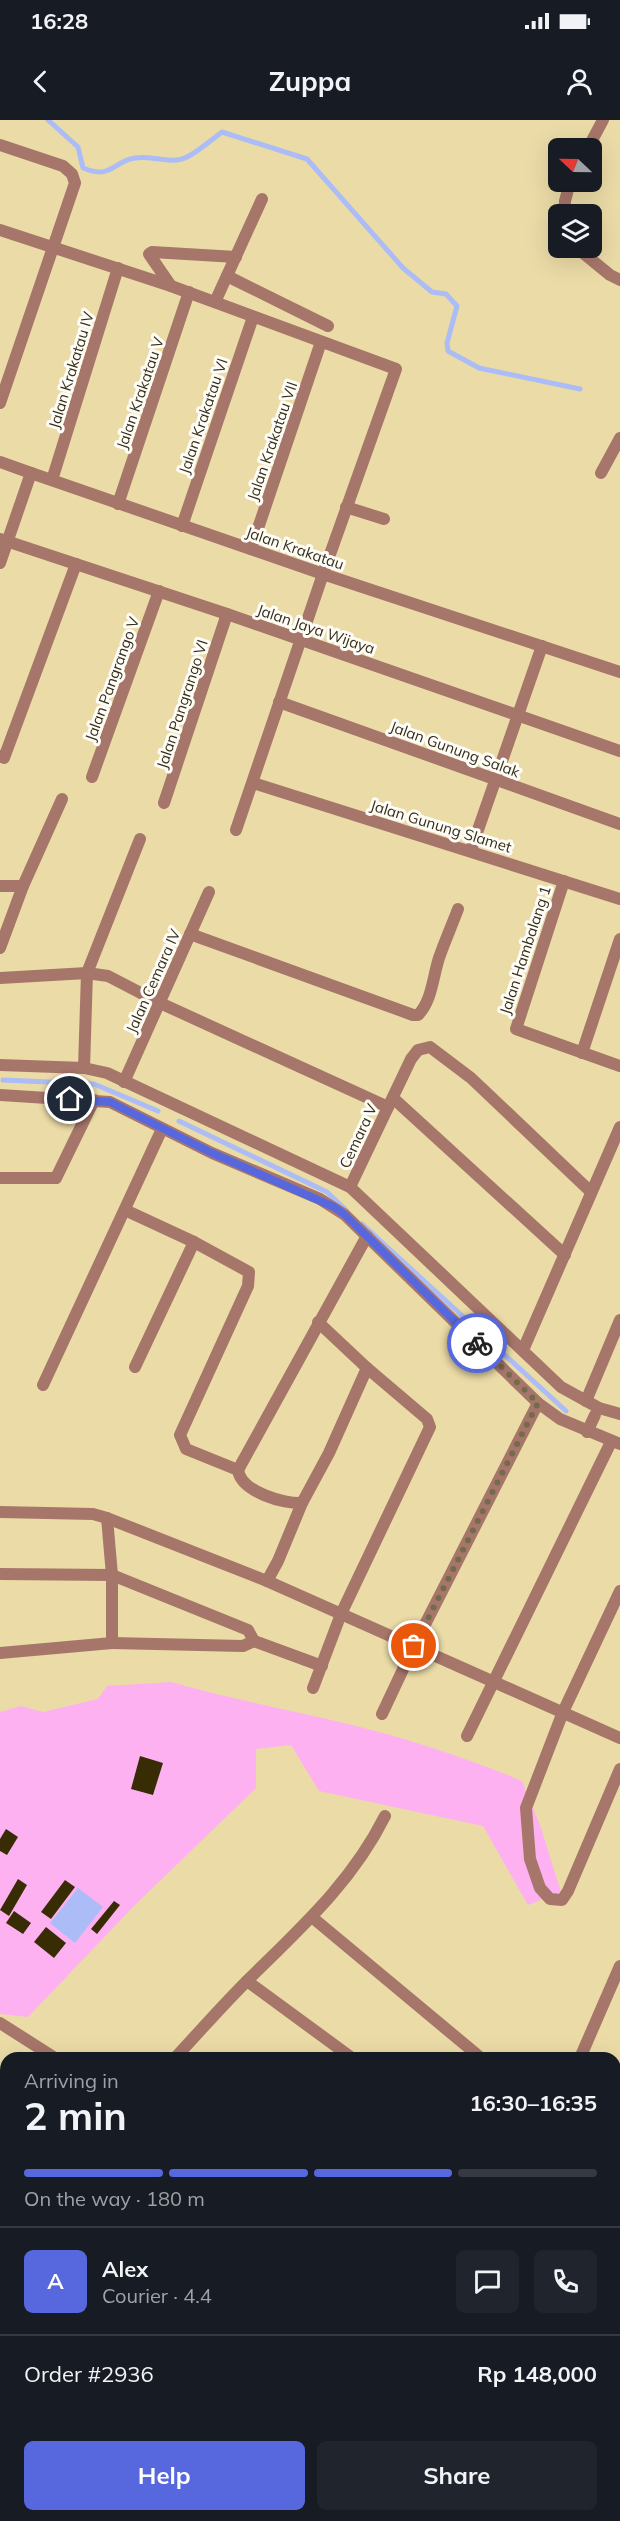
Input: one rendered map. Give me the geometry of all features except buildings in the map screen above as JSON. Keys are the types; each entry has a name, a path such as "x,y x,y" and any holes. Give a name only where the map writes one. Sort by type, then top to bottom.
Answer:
{"street":[{"path":"593,138 603,120"},
{"path":"0,145 63,166 72,174 75,183 55,248 0,403"},
{"path":"215,302 262,199"},
{"path":"0,230 189,292 396,369 322,574 236,830"},
{"path":"171,286 149,254 152,252 236,257"},
{"path":"589,258 620,280"},
{"name":"Jalan Krakatau IV","path":"52,480 118,268"},
{"path":"227,276 328,326"},
{"name":"Jalan Krakatau V","path":"118,504 189,292"},
{"name":"Jalan Krakatau VI","path":"182,526 253,316"},
{"name":"Jalan Krakatau VII","path":"251,549 321,342"},
{"path":"601,472 620,438"},
{"name":"Jalan Krakatau","path":"0,462 322,574 620,672"},
{"path":"0,563 4,540 31,472"},
{"path":"346,507 384,519"},
{"name":"Jalan Jaya Wijaya","path":"4,540 228,614 620,751"},
{"path":"2,757 76,564"},
{"name":"Jalan Pangrango V","path":"92,777 159,591"},
{"name":"Jalan Pangrango VI","path":"164,803 228,614"},
{"path":"471,850 542,646"},
{"name":"Jalan Gunung Salak","path":"279,702 620,824"},
{"name":"Jalan Gunung Slamet","path":"253,783 471,850 620,899"},
{"path":"0,948 23,886 62,799"},
{"path":"84,1068 87,973 140,839"},
{"name":"Jalan Hambalang 1","path":"564,880 516,1029 582,1053"},
{"path":"0,886 23,886"},
{"name":"Jalan Cemara IV","path":"124,1082 209,892"},
{"path":"190,934 413,1016 423,1011 438,960 458,909"},
{"path":"620,939 582,1053 620,1066"},
{"path":"0,978 87,973 108,976 160,1003 390,1103 564,1255"},
{"name":"Cemara V","path":"350,1187 411,1059 418,1050 430,1047 436,1049 471,1078 591,1192"},
{"path":"0,1065 84,1068 107,1073 350,1187 561,1387 586,1401 597,1412 620,1414"},
{"path":"0,1095 110,1102 162,1129 320,1199 345,1215 538,1403 560,1419 616,1443 492,1682 467,1736"},
{"path":"0,1178 56,1178 94,1100"},
{"path":"523,1350 620,1127"},
{"path":"43,1385 162,1129"},
{"path":"125,1210 194,1242 249,1272 250,1279 180,1435 186,1449 238,1470 242,1481 268,1497 302,1503"},
{"path":"238,1470 367,1236"},
{"path":"135,1368 194,1242"},
{"path":"586,1401 620,1320"},
{"path":"313,1688 341,1614 430,1427 427,1419 318,1322"},
{"path":"273,1571 302,1503 334,1443 367,1368"},
{"path":"382,1714 414,1646 538,1403"},
{"path":"589,1432 597,1412"},
{"path":"0,1512 93,1514 273,1571 341,1614 620,1738"},
{"path":"107,1518 112,1575 112,1643"},
{"path":"0,1574 112,1575 248,1630 254,1641 322,1665"},
{"path":"620,1591 562,1712 526,1808 530,1859 540,1888 550,1899 562,1900 568,1891 620,1769"},
{"path":"0,1653 112,1643 243,1647 254,1641"},
{"path":"180,2052 247,1981 313,1918 355,1867 371,1844 385,1816"},
{"path":"313,1918 474,2052"},
{"path":"583,2052 619,1972"},
{"path":"247,1981 344,2052"},
{"path":"0,2023 46,2052"}],"shaded area":[{"path":"171,1682 381,1732 462,1758 522,1781 541,1828 561,1892 528,1905 483,1826 319,1791 291,1745 256,1749 256,1788 135,1905 28,2017 0,2014 0,1712 21,1706 43,1712 98,1699 107,1686"}],"water":[{"path":"78,1888 103,1907 75,1943 50,1923"}],"waterway":[{"path":"48,120 78,147 83,168 93,171 106,171 135,158 181,159 196,152 222,132 307,159 403,268 432,292 446,294 457,306 447,343 448,351 479,368 580,389"},
{"path":"3,1080 94,1084 158,1111"},
{"path":"179,1121 327,1192 346,1210"},
{"path":"362,1224 566,1411"}],"way so far":[{"path":"414,1646 538,1403 477,1343"}],"route":[{"path":"70,1099 110,1102 212,1153 334,1207 477,1343"}]}
